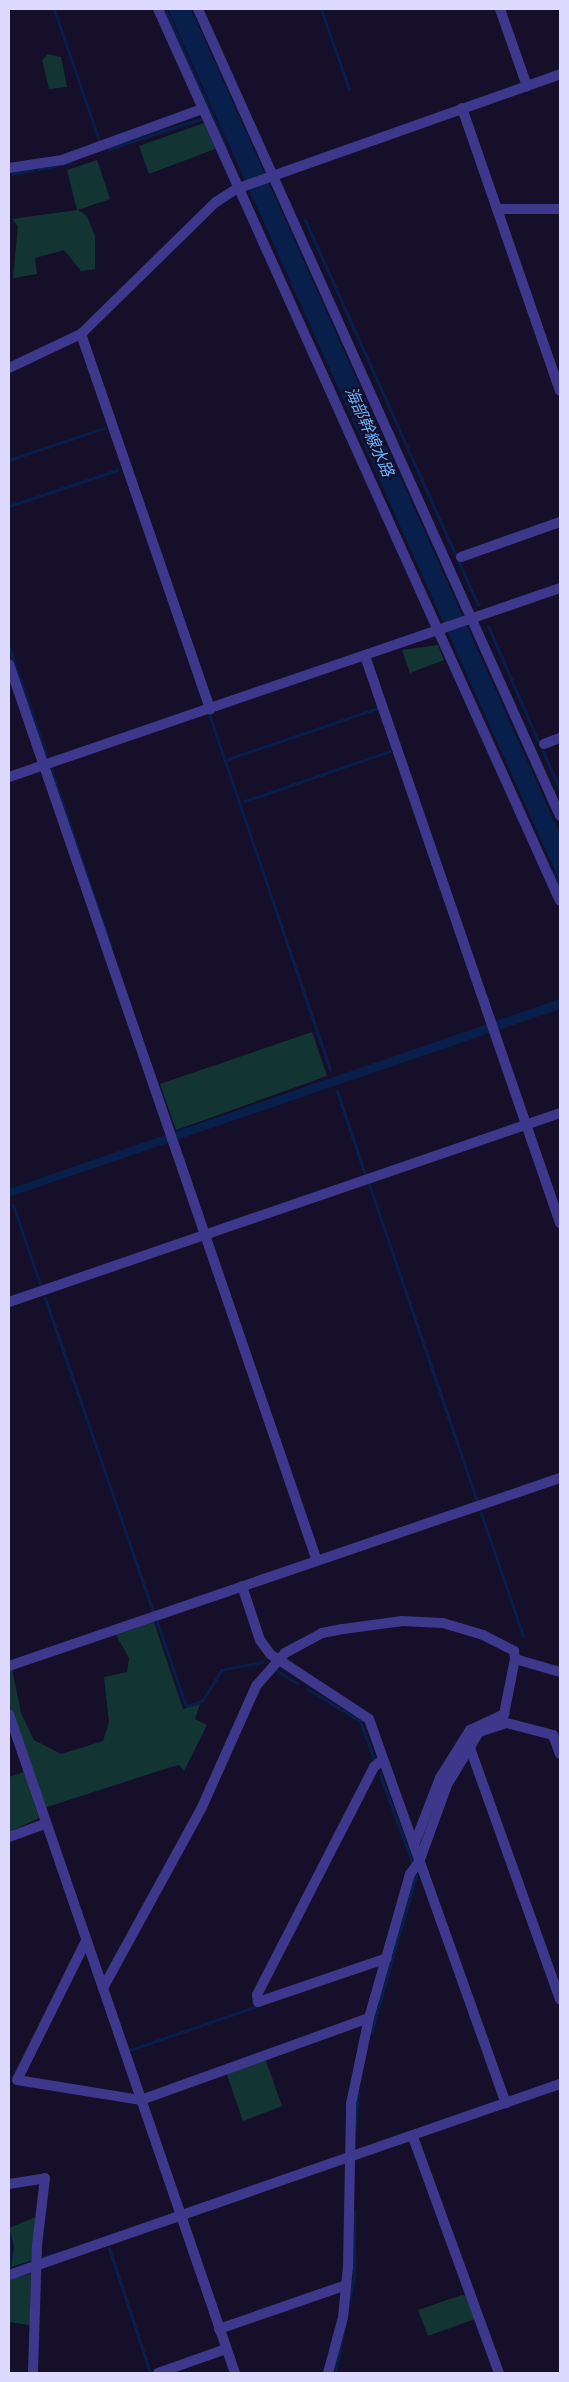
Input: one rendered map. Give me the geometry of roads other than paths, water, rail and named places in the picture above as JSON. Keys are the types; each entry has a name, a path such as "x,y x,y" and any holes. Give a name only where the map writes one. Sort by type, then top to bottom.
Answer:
{"street":[{"path":"158,9 560,901"},
{"path":"198,9 268,175 560,816"},
{"path":"500,9 526,86"},
{"path":"9,368 81,334 216,202 238,188 268,175 560,74"},
{"path":"462,108 497,209 556,365 560,391"},
{"path":"9,168 62,160 202,109"},
{"path":"497,209 560,210"},
{"path":"81,334 210,709"},
{"path":"461,557 560,522"},
{"path":"9,777 438,633 471,618 560,588"},
{"path":"366,656 560,1223"},
{"path":"9,664 317,1561"},
{"path":"544,744 560,738"},
{"path":"9,1302 560,1112"},
{"path":"9,1666 560,1478"},
{"path":"242,1586 260,1640 278,1659 369,1719 506,2103"},
{"path":"103,1988 202,1807 256,1686 278,1659 322,1633 402,1621 456,1625 514,1651 515,1659 504,1714 470,1730 440,1778 414,1845"},
{"path":"515,1659 560,1672"},
{"path":"9,1714 45,1824 235,2373"},
{"path":"328,2373 343,2317 346,2285 347,2160 352,2104 368,2018 410,1874 419,1862 446,1785 479,1732 507,1723 557,1736 560,1754"},
{"path":"470,1748 560,1999"},
{"path":"383,1759 374,1767 256,1995 258,2002 387,1958"},
{"path":"9,1837 45,1824"},
{"path":"86,1941 17,2080 141,2100 368,2018"},
{"path":"9,2275 347,2160 560,2084"},
{"path":"413,2136 499,2373"},
{"path":"9,2184 45,2178 36,2266 34,2373"},
{"path":"219,2329 346,2285"},
{"path":"158,2373 226,2349"}],"water":[{"name":"海部幹線水路","path":"168,9 191,9 560,834 560,882"},
{"path":"560,999 560,1009 9,1197 9,1189"}],"waterway":[{"path":"54,9 100,143"},
{"path":"165,9 227,150"},
{"path":"321,9 349,89"},
{"path":"109,149 200,119"},
{"path":"39,169 71,162"},
{"path":"12,174 34,170"},
{"path":"305,220 478,605"},
{"path":"9,460 104,428"},
{"path":"9,506 117,470"},
{"path":"488,626 538,741"},
{"path":"9,647 46,755"},
{"path":"228,759 378,708"},
{"path":"209,714 330,1070"},
{"path":"542,749 560,790"},
{"path":"245,801 390,751"},
{"path":"51,770 111,947"},
{"path":"552,871 560,888"},
{"path":"337,1091 365,1174"},
{"path":"369,1184 477,1501"},
{"path":"13,1205 40,1284"},
{"path":"45,1298 153,1611"},
{"path":"481,1513 523,1636"},
{"path":"157,1622 186,1706 202,1701 221,1670 262,1662"},
{"path":"276,1670 298,1684"},
{"path":"307,1689 360,1721 374,1759"},
{"path":"380,1775 412,1862"},
{"path":"371,2033 416,1875"},
{"path":"130,2050 260,2005"},
{"path":"355,2127 358,2093"},
{"path":"335,2373 354,2276 354,2211"},
{"path":"9,2235 10,2267"},
{"path":"109,2248 150,2372"},
{"path":"44,2257 64,2251"},
{"path":"20,2266 32,2262"}]}
